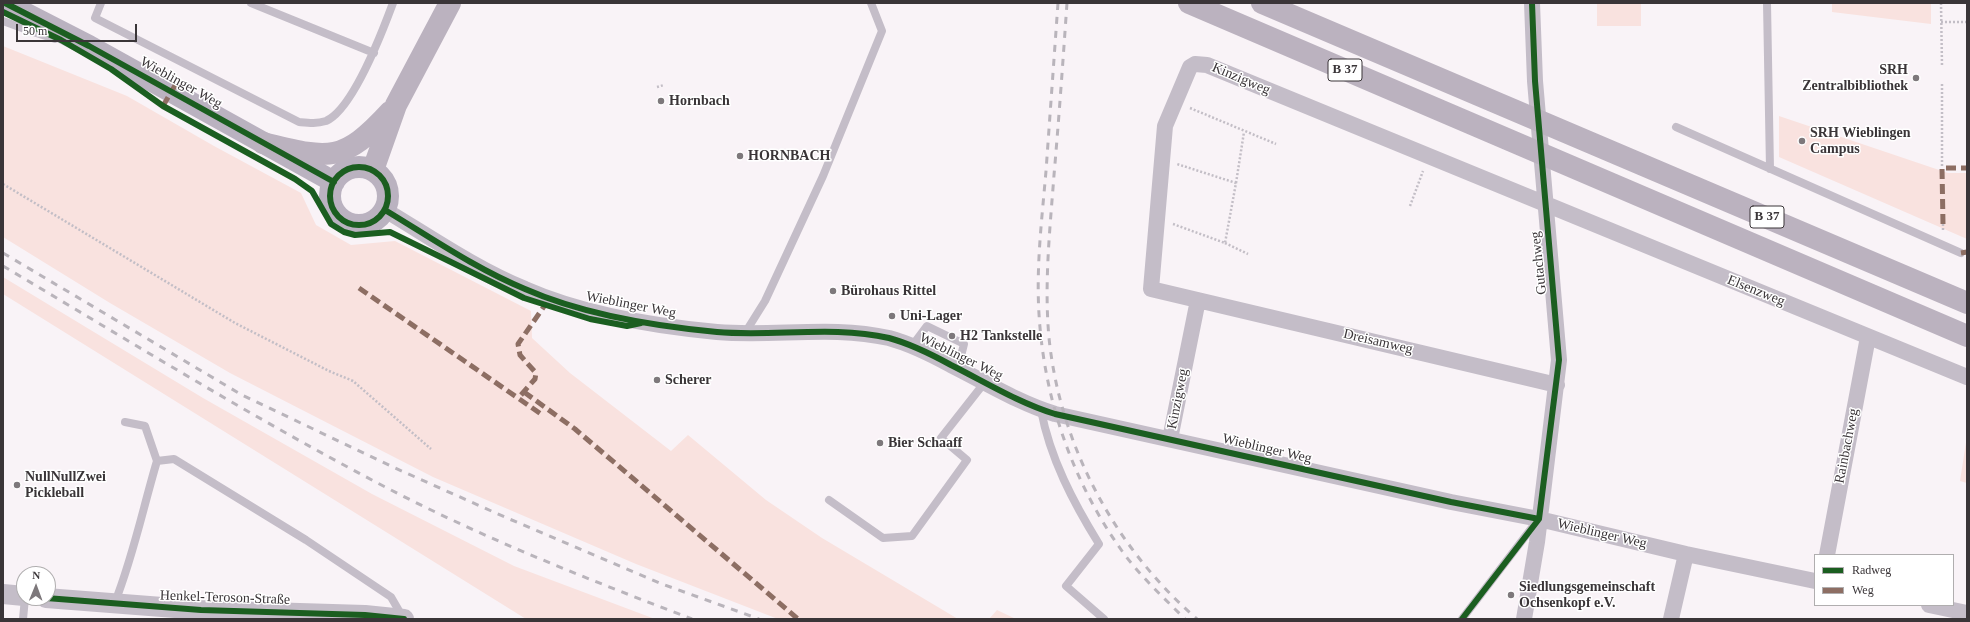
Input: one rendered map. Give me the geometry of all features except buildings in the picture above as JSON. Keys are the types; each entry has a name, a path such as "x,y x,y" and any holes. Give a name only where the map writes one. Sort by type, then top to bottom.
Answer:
{"highway":[{"path":"373,170 396,105 450,3"},
{"name":"B 37","path":"1189,3 1967,336"},
{"name":"B 37","path":"1262,3 1567,131 1967,303"},
{"path":"263,143 301,152 324,155 341,153 371,132 396,105"}],"main road":[{"name":"Wieblinger Weg","path":"10,9 89,46 334,182"},
{"path":"362,167 373,170 382,178 387,188 388,199 385,210 378,218 367,224 356,224 345,221 337,214 331,204 330,192 334,182 341,173 351,168 362,167"}],"street":[{"name":"Gutachweg","path":"1524,619 1537,542 1559,360 1554,285 1545,204 1535,81 1532,3"},
{"name":"Kinzigweg","path":"1170,439 1198,300 1151,289 1165,126 1190,67 1201,63 1545,204"},
{"name":"Elsenzweg","path":"1545,204 1967,377"},
{"name":"Wieblinger Weg","path":"385,210 484,269 525,289 557,301 595,312 672,326 745,333 853,332 889,338 912,346 1041,410 1451,502 1539,519 1686,554 1814,581"},
{"name":"Dreisamweg","path":"1198,300 1557,385"},
{"name":"Rainbachweg","path":"1827,554 1868,337"},
{"path":"1671,619 1686,554"},
{"path":"3,594 16,596"},
{"name":"Henkel-Teroson-Straße","path":"56,599 114,605 201,610 365,615 404,619"},
{"path":"1934,606 1967,613"}],"lane":[{"path":"101,3 95,18 299,122 314,124 327,120 342,107 374,53 393,3"},
{"path":"251,3 374,53"},
{"path":"745,333 765,301 823,176 882,31 871,3"},
{"path":"1767,3 1770,169"},
{"path":"1676,127 1961,253"},
{"path":"912,346 927,326 964,344 958,368"},
{"path":"829,500 883,538 912,536 967,460 941,438 985,382"},
{"path":"1041,410 1056,461 1076,508 1099,544 1066,586 1104,619"},
{"path":"114,605 127,572 142,509 157,460 145,426 125,422"},
{"path":"157,460 174,459 306,540 391,597 404,619"},
{"path":"1462,619 1539,519"},
{"path":"23,619 24,606"}],"path":[{"path":"1941,3 1942,66"},
{"path":"1941,22 1967,22"},
{"path":"1942,84 1942,168"},
{"path":"657,87 664,85"},
{"path":"1175,101 1244,132 1276,144"},
{"path":"1226,243 1244,132"},
{"path":"1410,206 1429,157"},
{"path":"1162,159 1236,183"},
{"path":"3,184 235,323 328,371 353,381 431,449"},
{"path":"1157,219 1226,243 1248,254"}],"shaded area":[{"path":"1597,3 1641,3 1641,26 1597,26"},
{"path":"1832,3 1931,3 1931,24 1832,12"},
{"path":"3,46 127,96 214,146 301,193 316,225 351,245 395,241 531,311 532,338 570,373 671,451 688,435 766,500 822,538 958,619 778,619 636,564 433,477 230,373 110,303 3,237"},
{"path":"1779,116 1948,173 1967,173 1967,239 1779,157"},
{"path":"3,277 203,398 372,494 514,566 655,619 526,619 3,294"},
{"path":"1967,436 1967,483 1960,481"},
{"path":"997,610 1016,619 989,619"}],"railway":[{"path":"1058,3 1038,278 1039,314 1047,377 1054,408 1075,468 1104,524 1136,569 1185,619"},
{"path":"1067,3 1047,276 1049,338 1055,378 1065,417 1079,456 1096,492 1117,527 1141,560 1168,591 1197,619"},
{"path":"3,253 242,395 395,468 507,518 662,584 759,619"},
{"path":"3,266 292,437 391,490 502,543 692,619"}],"marked path":[{"path":"163,106 177,82"},
{"path":"1943,224 1942,168 1967,168"},
{"path":"1961,253 1967,252"},
{"path":"359,288 541,414"},
{"path":"521,395 535,379 536,373 520,355 518,344 545,305"},
{"path":"524,392 575,429 798,619"}],"cycle path":[{"path":"5,3 89,46 334,182"},
{"path":"1462,619 1539,519 1559,360 1535,81 1532,3"},
{"path":"3,12 61,40 111,69 163,106 295,179 312,191 331,224 344,232 355,235 390,232 524,298 590,319 627,326 641,323"},
{"path":"359,167 370,169 383,180 386,185 388,196 386,207 375,220 370,223 359,225 348,223 335,212 332,207 330,196 332,185 343,172 348,169 359,167"},
{"path":"385,210 489,272 525,289 571,306 644,323 717,332 846,332 889,338 921,350 1015,398 1055,414 1451,502 1539,519"},
{"path":"56,599 201,610 365,615 404,619"}],"place":[{"name":"SRH Zentralbibliothek","path":"1916,78"},
{"name":"Hornbach","path":"661,101"},
{"name":"SRH Wieblingen Campus","path":"1802,141"},
{"name":"HORNBACH","path":"740,156"},
{"name":"Bürohaus Rittel","path":"833,291"},
{"name":"Uni-Lager","path":"892,316"},
{"name":"H2 Tankstelle","path":"952,336"},
{"name":"Scherer","path":"657,380"},
{"name":"Bier Schaaff","path":"880,443"},
{"name":"NullNullZwei Pickleball","path":"17,485"},
{"name":"Siedlungsgemeinschaft Ochsenkopf e.V.","path":"1511,595"}]}
